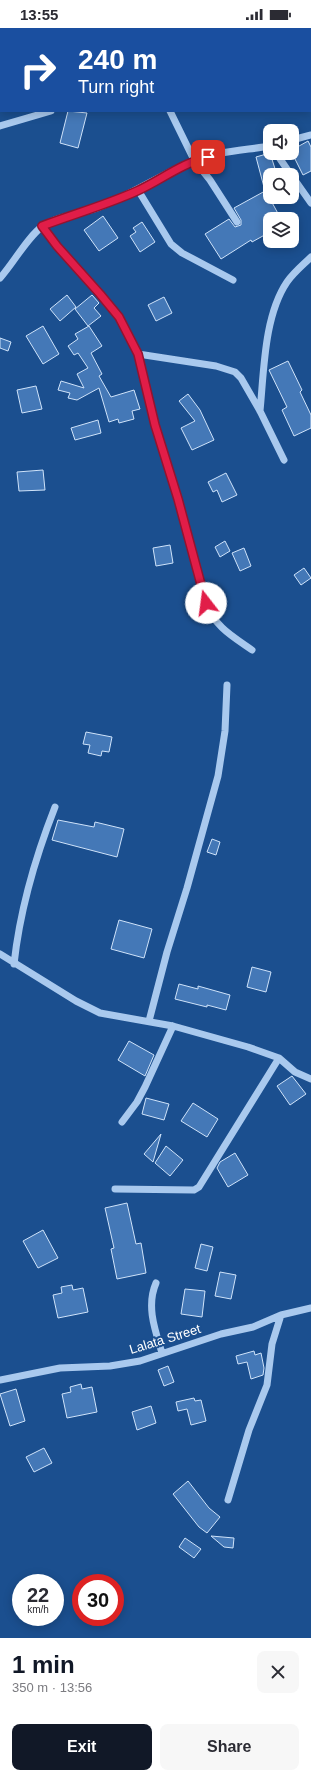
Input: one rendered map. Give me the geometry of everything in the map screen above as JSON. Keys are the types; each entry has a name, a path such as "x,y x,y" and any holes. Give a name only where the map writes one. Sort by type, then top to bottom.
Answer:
{"street":[{"path":"0,126 49,112"},
{"path":"170,112 194,160 210,180 237,222"},
{"path":"299,138 311,135"},
{"path":"0,278 24,246 42,226 65,217 96,208 138,190 194,160 263,147"},
{"path":"299,185 311,203"},
{"path":"138,190 170,244 182,253 233,280"},
{"path":"42,226 57,246 119,317 138,354 155,425 178,499 206,603 211,616 220,626 252,650"},
{"path":"260,412 267,342 278,299 287,282 311,257"},
{"path":"138,354 216,366 235,372 241,378 260,412 284,460"},
{"path":"149,1021 167,952 187,888 218,776 224,731 227,685"},
{"path":"14,964 19,925 28,887 39,849 55,807"},
{"path":"0,954 76,1001 100,1013 172,1026 248,1047 279,1058 295,1072 311,1079"},
{"path":"122,1122 143,1092 172,1026"},
{"path":"115,1189 194,1190 200,1187 279,1058"},
{"path":"156,1283 150,1302 153,1322 162,1354"},
{"name":"Lalata Street","path":"0,1380 60,1368 104,1366 140,1361 221,1334 253,1327 281,1315 311,1308"},
{"path":"228,1500 249,1430 267,1385 272,1344 281,1315"}],"building":[{"path":"68,112 87,113 78,148 60,143"},
{"path":"308,141 311,147 311,171 303,175 296,160 299,160 299,146"},
{"path":"263,155 263,160 272,160 275,168 263,168 263,183 256,157"},
{"path":"263,192 263,204 273,204 277,212 263,212 263,236 252,242 251,240 221,259 205,234 229,219 235,227 241,225 241,220 234,208"},
{"path":"103,216 118,238 99,251 84,230"},
{"path":"142,222 155,242 140,252 130,236 136,232 133,228"},
{"path":"67,295 76,307 60,321 50,309"},
{"path":"92,295 99,303 94,308 101,316 88,326 75,309"},
{"path":"164,297 172,313 156,321 148,305"},
{"path":"43,326 59,354 43,364 26,336"},
{"path":"89,326 102,346 91,353 102,374 99,376 111,397 134,390 140,409 132,411 134,419 119,423 118,419 109,422 99,388 77,400 68,398 70,393 58,390 61,381 84,388 77,374 88,368 78,353 74,355 68,346 78,339 75,334"},
{"path":"0,338 11,342 8,351 0,348"},
{"path":"288,361 302,390 300,392 311,415 311,428 294,436 282,410 287,407 269,370"},
{"path":"36,386 42,409 22,413 17,390"},
{"path":"188,394 200,410 214,440 192,450 181,428 195,421 179,401"},
{"path":"98,420 101,433 75,440 71,428"},
{"path":"43,470 45,490 19,491 17,472"},
{"path":"226,473 237,495 222,502 217,490 213,492 208,482"},
{"path":"225,541 230,551 220,557 215,547"},
{"path":"170,545 173,563 156,566 153,548"},
{"path":"244,548 251,566 240,571 232,553"},
{"path":"304,568 311,578 301,585 294,575"},
{"path":"86,732 112,737 109,752 102,751 101,756 88,753 90,745 83,744"},
{"path":"58,820 94,827 95,822 124,829 117,857 52,840"},
{"path":"212,839 220,842 216,855 207,852"},
{"path":"119,920 152,929 144,958 111,949"},
{"path":"252,967 271,972 266,992 247,987"},
{"path":"179,984 198,989 198,986 230,995 226,1010 175,999"},
{"path":"129,1041 154,1055 145,1076 118,1060"},
{"path":"292,1076 306,1094 290,1105 277,1086"},
{"path":"146,1098 169,1104 164,1120 142,1114"},
{"path":"193,1103 218,1119 207,1137 181,1121"},
{"path":"161,1134 153,1162 144,1154"},
{"path":"166,1146 183,1160 170,1176 155,1163"},
{"path":"235,1153 248,1175 228,1187 217,1168 220,1162"},
{"path":"127,1203 136,1244 141,1243 146,1273 117,1279 111,1249 114,1248 105,1208"},
{"path":"43,1230 58,1258 38,1268 23,1241"},
{"path":"201,1244 213,1247 207,1271 195,1268"},
{"path":"220,1272 236,1275 231,1299 215,1296"},
{"path":"72,1285 73,1290 83,1288 88,1312 58,1318 53,1295 62,1293 61,1287"},
{"path":"185,1289 205,1291 202,1317 181,1314"},
{"path":"254,1351 255,1355 261,1353 264,1368 263,1375 251,1379 247,1362 238,1364 236,1356"},
{"path":"168,1366 174,1382 164,1386 158,1370"},
{"path":"81,1384 82,1389 92,1387 97,1412 67,1418 62,1394 71,1392 70,1387"},
{"path":"16,1389 25,1421 10,1426 0,1394"},
{"path":"194,1398 195,1401 201,1400 206,1421 191,1425 187,1409 178,1411 176,1402"},
{"path":"151,1406 156,1423 137,1430 132,1412"},
{"path":"44,1448 52,1463 34,1472 26,1457"},
{"path":"188,1481 209,1508 220,1517 207,1533 199,1527 173,1494"},
{"path":"211,1536 234,1538 233,1548 224,1547"},
{"path":"185,1538 201,1549 194,1558 179,1547"}],"route":[{"path":"206,603 178,499 155,425 138,354 132,340 119,317 57,246 42,226 65,217 96,208 138,190 194,160 208,157"}]}
